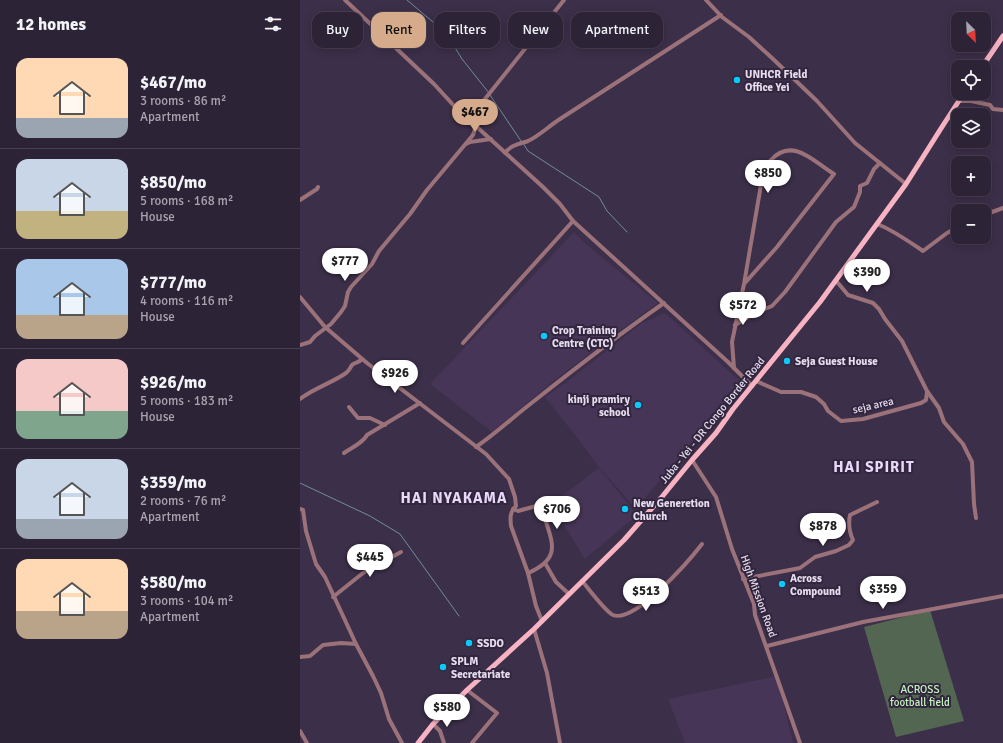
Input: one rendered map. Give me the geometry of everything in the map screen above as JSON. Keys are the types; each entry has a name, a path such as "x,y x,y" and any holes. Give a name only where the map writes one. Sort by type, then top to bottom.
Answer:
{"main road":[{"path":"987,60 1003,36"},
{"name":"Juba - Yei - DR Congo Border Road","path":"418,743 433,724 467,690 534,629 635,527 716,433 820,302 906,184 959,101"}],"street":[{"path":"345,0 434,84 456,108 560,204 573,221 664,303 752,386"},
{"path":"469,119 564,0"},
{"path":"706,0 721,15 772,58 817,101 843,131 880,164 906,184"},
{"path":"505,153 508,149 528,141 541,133 560,119 721,15"},
{"path":"959,101 971,101 990,105 993,109 1003,110"},
{"path":"300,345 310,342 319,332 331,324 345,306 348,292 351,287 372,264 379,251 473,135 476,126"},
{"path":"464,145 470,142 491,139"},
{"path":"734,368 732,342 744,284 763,173 771,160 782,152 799,151 806,154 834,174 777,247 744,284"},
{"path":"735,325 755,313 772,306 804,266 836,222 854,207 860,192 860,186 867,183 874,170 880,164"},
{"path":"300,200 318,187"},
{"path":"991,212 1003,208"},
{"path":"463,342 573,221"},
{"path":"877,224 888,228 923,251 951,231"},
{"path":"835,281 848,295 872,303 880,309 885,319 902,341 927,392 939,408 944,422 962,444 972,462 976,518"},
{"path":"300,297 326,327 362,359 486,454 508,479 515,496 516,506 511,512 511,526 528,573 536,606 542,621"},
{"path":"476,447 497,432 528,405 664,303"},
{"path":"300,398 326,383 333,381 347,372 353,364 362,359"},
{"name":"seja area","path":"756,381 781,392 801,392 816,397 824,404 828,411 841,421 863,419 921,403 926,400 927,392"},
{"path":"344,453 352,446 364,440 367,435 420,403"},
{"path":"350,407 358,418 370,418 385,425"},
{"name":"High Mission Road","path":"692,460 716,498 732,549 754,604 756,614 800,743"},
{"path":"743,579 800,568 815,557 836,551 849,545 853,540 849,532 848,521 850,515 877,502"},
{"path":"513,509 518,511 540,505 542,506 545,523 553,543 551,553 545,563 528,573"},
{"path":"300,509 303,510 306,528 316,564 325,577 356,644 379,688 389,719 402,743"},
{"path":"300,532 306,528"},
{"path":"582,581 610,613 616,616 626,614 639,607 665,585 683,568 702,544"},
{"path":"333,596 363,573 401,552"},
{"path":"545,563 556,582 569,594"},
{"path":"767,646 863,622 1003,596"},
{"path":"534,629 547,673 560,743"},
{"path":"300,657 310,656 323,645 341,643 356,644"},
{"path":"467,690 498,713 472,743"},
{"path":"433,724 440,732 444,743"},
{"path":"300,732 307,743"}],"shaded area":[{"name":"Crop Training Centre (CTC)","path":"574,232 587,245 658,303 555,380 492,432 430,384"},
{"name":"kinji pramiry school","path":"665,313 743,384 678,458 636,509 598,466 545,397 568,381 642,323"},
{"path":"599,468 637,515 585,559 551,504"},
{"path":"777,676 793,743 685,743 668,699"}],"green space":[{"name":"ACROSS football field","path":"930,610 964,721 896,737 864,627"}],"waterway":[{"path":"407,0 446,33 462,59 489,93"},
{"path":"490,95 521,141"},
{"path":"523,143 528,151 599,197 607,211 627,232"},
{"path":"300,483 370,516 400,534 459,616"}],"place":[{"name":"UNHCR Field Office Yei","path":"737,80"},
{"name":"Crop Training Centre (CTC)","path":"544,336"},
{"name":"Seja Guest House","path":"787,361"},
{"name":"kinji pramiry school","path":"638,405"},
{"name":"New Generetion Church","path":"625,509"},
{"name":"Across Compound","path":"782,584"},
{"name":"SSDO","path":"469,643"},
{"name":"SPLM Secretariate","path":"443,667"}],"district":[{"name":"HAI SPIRIT","path":"874,467"},
{"name":"HAI NYAKAMA","path":"454,498"}]}
